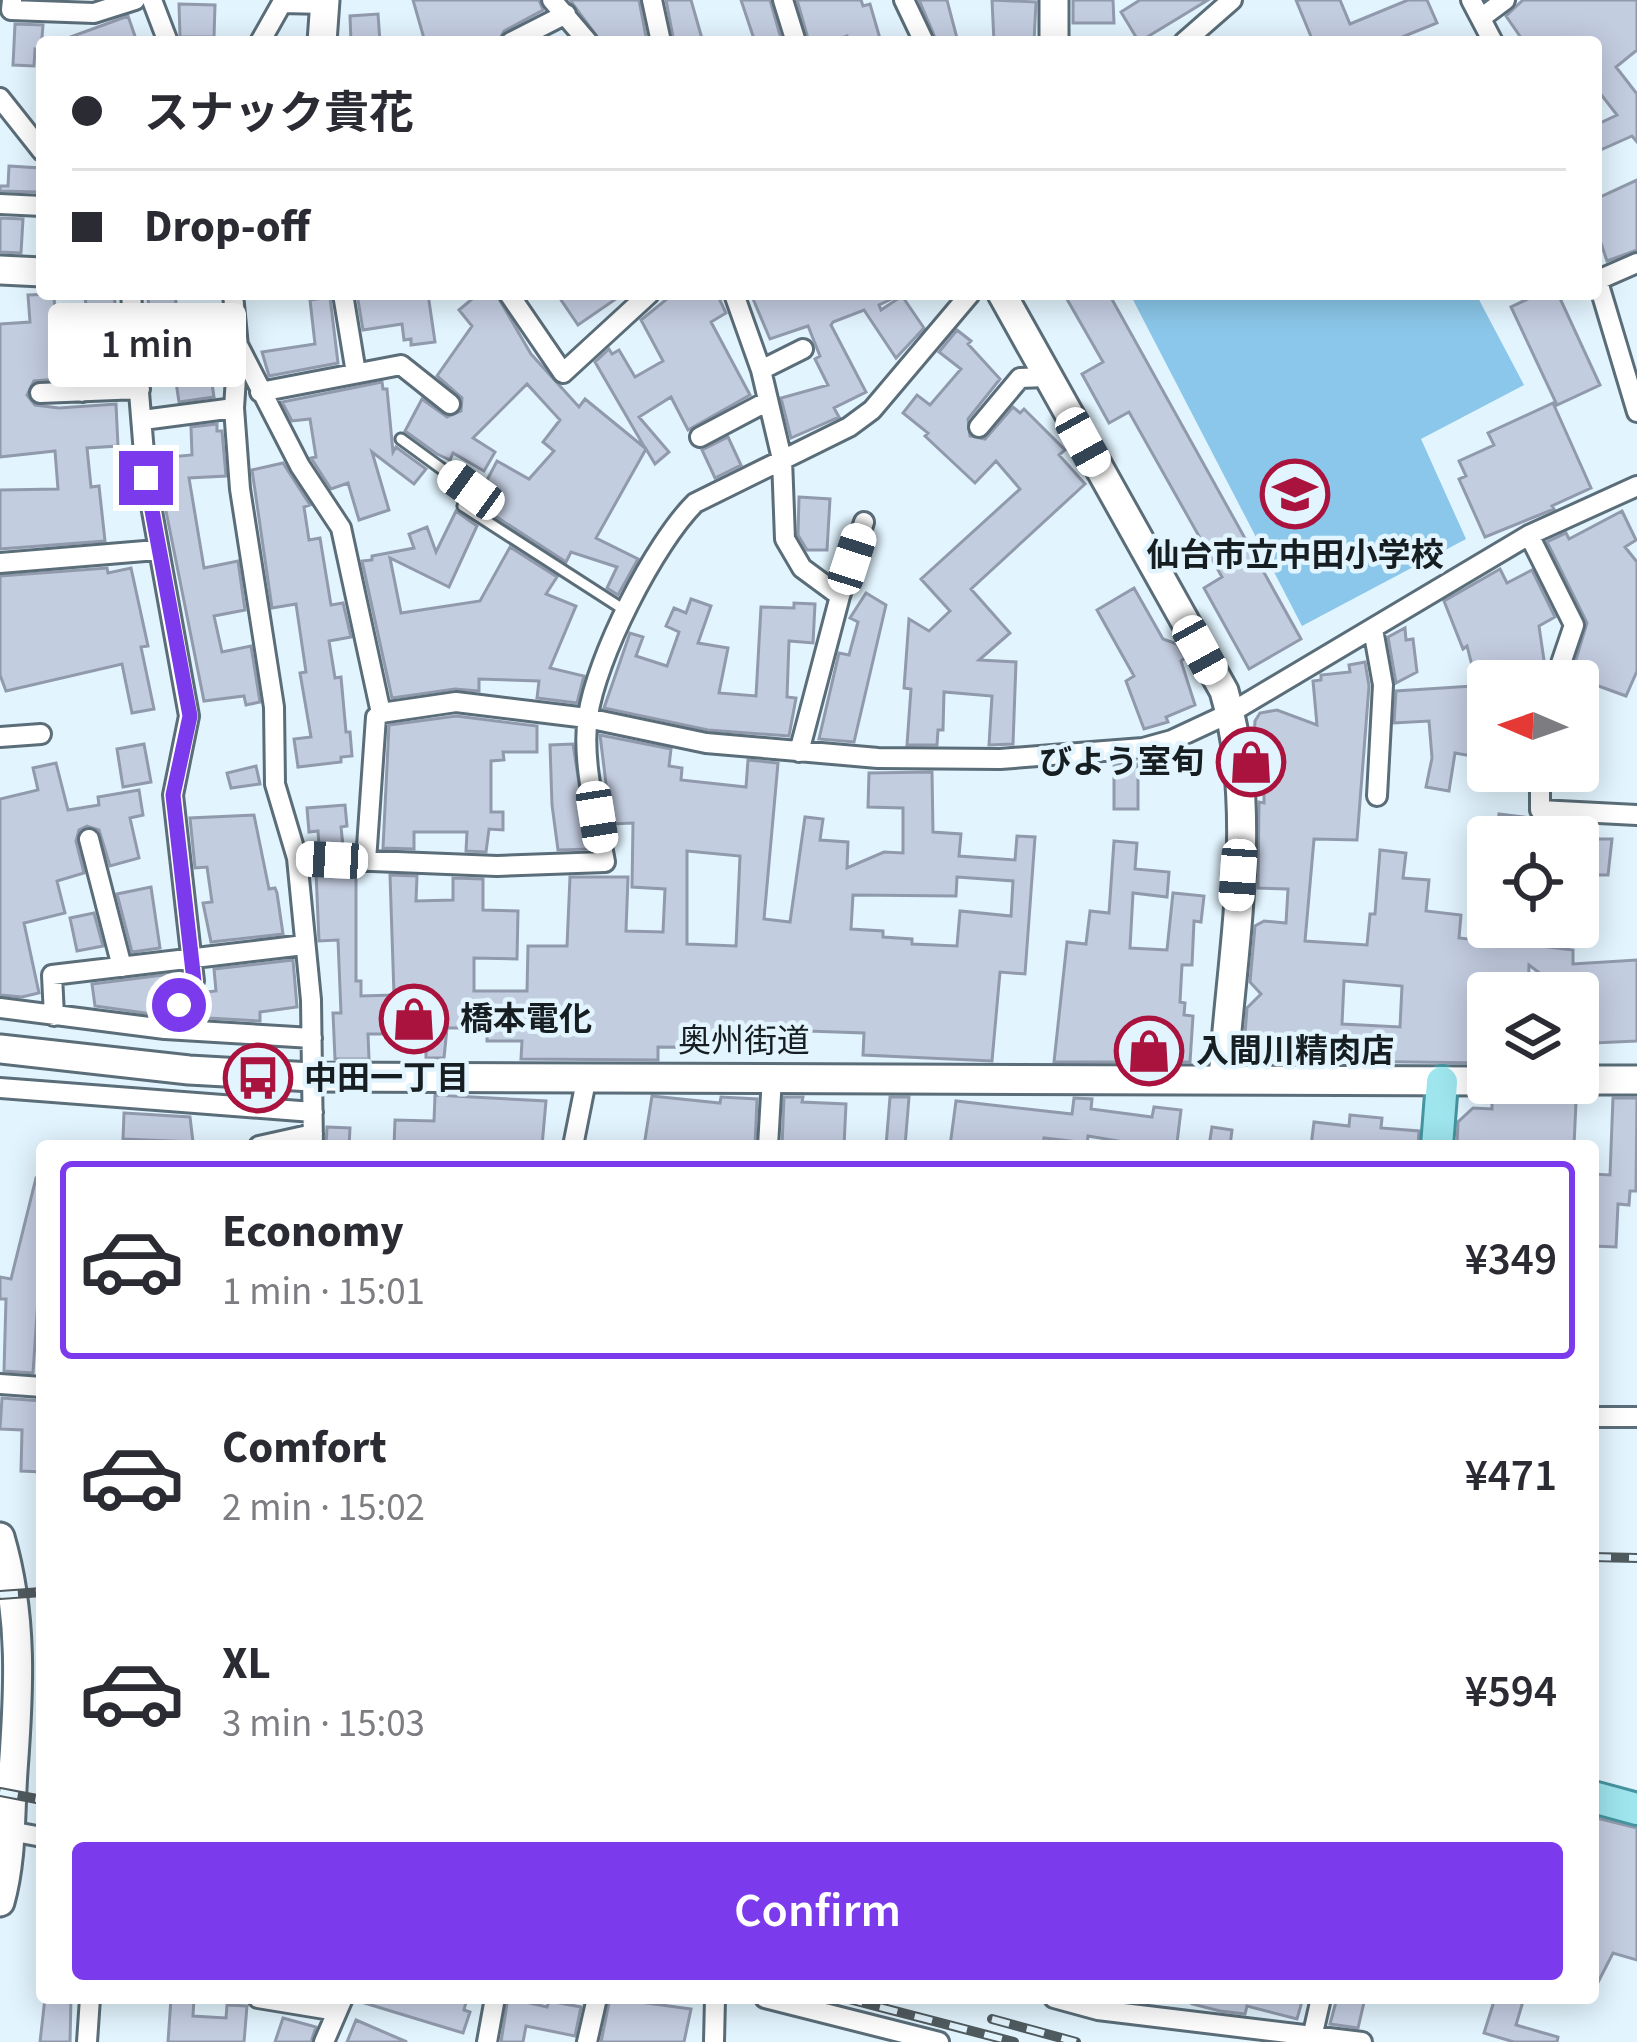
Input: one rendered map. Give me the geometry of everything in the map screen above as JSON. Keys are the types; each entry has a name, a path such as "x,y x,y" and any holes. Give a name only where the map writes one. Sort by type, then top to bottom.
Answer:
{"main road":[{"path":"1054,0 1054,36"},
{"path":"322,36 325,2"},
{"path":"0,270 36,272"},
{"path":"1005,300 1224,691 1240,776 1241,830 1223,1080"},
{"name":"奥州街道","path":"0,1049 189,1070 312,1077 1467,1082"},
{"path":"1599,1080 1637,1080"},
{"path":"1437,1140 1442,1082"},
{"path":"0,1538 16,1615 20,1666 10,1832 0,1902"},
{"path":"1599,1798 1637,1808"}],"street":[{"path":"12,0 11,10 94,14 135,0"},
{"path":"152,0 166,36"},
{"path":"652,0 660,36"},
{"path":"783,0 794,36"},
{"path":"904,0 921,36"},
{"path":"1191,36 1232,0"},
{"path":"1490,36 1476,9 1505,0"},
{"path":"263,36 281,3 325,2"},
{"path":"520,36 559,7 583,36"},
{"path":"0,98 36,143"},
{"path":"0,204 36,206"},
{"path":"1602,276 1637,263"},
{"path":"1602,295 1637,412"},
{"path":"132,300 146,478 190,716 173,795 194,981 165,1029"},
{"path":"234,300 240,489 274,707 275,784 297,858 312,1038 313,1140"},
{"path":"344,300 356,373"},
{"path":"513,300 563,373 642,300"},
{"path":"736,300 761,370 782,459 785,539 802,568 840,596"},
{"path":"297,858 497,866 605,862 590,772 587,718 598,677 626,611 680,518 694,503 849,427 872,410 965,300"},
{"path":"79,344 82,392"},
{"path":"238,347 300,466 341,528 381,713"},
{"path":"761,370 802,349"},
{"path":"260,392 401,365 450,404"},
{"path":"979,427 1020,378 1046,377"},
{"path":"40,393 140,389"},
{"path":"700,437 768,401"},
{"path":"143,420 234,408"},
{"path":"367,861 376,717 381,713 456,702 587,718 706,743 878,758 1000,759 1143,748 1230,713 1528,535 1637,486"},
{"path":"799,752 840,596 865,522"},
{"path":"1528,535 1574,625 1563,660"},
{"path":"0,563 157,550"},
{"path":"1373,629 1383,686 1377,796"},
{"path":"0,737 41,734"},
{"path":"1540,792 1540,810 1637,815"},
{"path":"89,839 122,967"},
{"path":"54,1016 52,975 304,945"},
{"path":"0,1008 165,1029 312,1038"},
{"path":"574,1140 587,1076"},
{"path":"768,1140 772,1077"},
{"path":"0,1088 313,1112"},
{"path":"0,1384 36,1387"},
{"path":"1599,1417 1637,1417"},
{"path":"10,1832 36,1836"},
{"path":"87,2042 89,2004"},
{"path":"487,2042 494,2004"},
{"path":"587,2042 596,2004"},
{"path":"714,2042 715,2004"},
{"path":"789,2004 939,2042"},
{"path":"1100,2004 1312,2040 1362,2042"},
{"path":"1312,2040 1320,2004"},
{"path":"324,2042 340,2005"}],"lane":[{"path":"400,439 471,490 463,506 626,611"}],"shaded area":[{"name":"仙台市立中田小学校","path":"1133,300 1479,300 1524,385 1421,439 1466,539 1302,626"}],"building":[{"path":"413,0 539,0 543,10 501,36 423,36"},
{"path":"570,0 639,0 646,36 597,36"},
{"path":"666,0 691,0 701,36 673,36"},
{"path":"741,0 770,0 780,36 753,36"},
{"path":"797,0 861,0 863,6 870,4 879,36 847,36 807,36"},
{"path":"919,0 947,0 956,36 934,36"},
{"path":"992,0 1036,2 1034,36 994,36"},
{"path":"1073,0 1113,0 1114,23 1073,23"},
{"path":"1140,0 1208,0 1149,36 1135,36 1121,12"},
{"path":"1296,0 1340,0 1350,24 1408,0 1427,0 1437,23 1405,36 1311,36"},
{"path":"1523,0 1637,0 1637,50 1616,67 1637,94 1637,142 1632,136 1602,149 1602,122 1617,115 1602,96 1602,36 1520,36 1506,16"},
{"path":"179,4 215,5 214,36 180,36"},
{"path":"378,14 380,36 351,36 350,16"},
{"path":"128,16 135,36 73,36"},
{"path":"15,24 43,25 42,36 36,36 34,66 13,65"},
{"path":"9,166 36,168 36,192 0,191 0,186 8,186"},
{"path":"1637,180 1637,250 1607,261 1602,246 1602,196"},
{"path":"0,218 23,219 21,253 0,252"},
{"path":"28,295 54,300 58,379 34,381 27,395 35,405 116,404 118,446 87,448 91,487 99,486 105,541 0,549 0,490 58,489 55,451 0,457 0,324 30,322"},
{"path":"85,300 115,300 124,376 95,377"},
{"path":"148,300 176,300 178,316 150,319"},
{"path":"310,300 330,300 338,363 269,376 262,352 315,344"},
{"path":"358,300 429,300 435,342 411,345 411,339 404,340 402,324 363,330"},
{"path":"471,300 500,300 531,354 579,407 585,399 645,448 595,362 609,349 612,354 619,350 635,377 663,361 641,320 666,300 720,300 726,313 711,322 750,395 688,430 671,397 639,417 669,452 655,464 646,449 596,538 638,559 618,595 607,588 617,567 571,552 566,562 475,503 497,461 529,479 554,451 543,442 560,420 527,384 473,438 495,452 484,471 453,453 450,460 437,454 405,431 422,399 447,417 461,411 462,398 437,376 472,326 459,310"},
{"path":"561,300 614,300 578,325"},
{"path":"754,300 889,300 879,305 881,310 905,300 924,328 896,358 864,310 833,322 866,392 834,408 839,417 791,438 781,398 828,385 815,359 820,356 808,326 770,339"},
{"path":"1067,300 1112,300 1301,639 1249,669 1204,588 1222,577 1129,412 1109,423 1082,374 1103,362"},
{"path":"1526,300 1561,300 1600,385 1557,405 1511,307"},
{"path":"202,317 214,397 179,402 167,322"},
{"path":"957,330 1000,379 968,419 970,436 985,439 1013,407 1020,413 1024,409 1065,450 1059,455 1085,484 971,589 1010,633 979,660 1016,662 1013,744 989,745 992,696 944,692 943,730 938,730 937,745 907,745 911,689 904,688 909,619 929,631 950,611 921,579 1020,489 996,461 975,483 903,413 917,395 930,405 961,369 939,352"},
{"path":"382,382 387,389 393,452 396,447 426,469 414,484 372,452 389,510 359,520 348,483 331,489 311,458 316,457 310,419 292,421 282,402"},
{"path":"1553,403 1591,488 1485,537 1459,479 1466,476 1459,461 1494,445 1488,433"},
{"path":"217,424 217,431 222,431 226,476 189,478 204,568 238,561 245,610 214,616 222,652 251,646 260,702 246,705 244,696 204,701 160,481 158,458 192,455 191,427"},
{"path":"728,437 741,465 715,478 702,450"},
{"path":"283,463 310,505 304,507 309,540 320,538 331,605 343,603 351,637 329,641 335,678 341,677 346,732 350,732 352,756 341,757 341,762 298,767 294,739 311,737 300,673 306,672 296,604 272,608 252,470"},
{"path":"799,497 830,499 827,550 807,550 798,535"},
{"path":"456,511 477,526 449,587 390,558 401,613 480,601 510,547 557,577 546,594 576,606 550,668 584,676 577,703 537,698 539,681 479,679 479,691 455,689 392,698 362,561 414,548 409,534 427,527 436,552"},
{"path":"1622,511 1636,540 1625,547 1637,562 1637,671 1626,696 1599,686 1599,660 1576,660 1587,623 1547,542 1566,533 1569,539"},
{"path":"107,568 108,573 131,568 148,646 141,647 154,709 132,713 122,664 6,691 0,675 0,576"},
{"path":"1500,569 1507,583 1532,570 1555,617 1539,626 1544,660 1471,660 1444,601"},
{"path":"1134,588 1163,639 1177,644 1185,658 1181,661 1195,705 1166,717 1168,722 1144,729 1126,681 1134,676 1097,610"},
{"path":"866,593 886,605 854,742 819,739 839,653 849,655 858,622 850,618"},
{"path":"691,599 711,606 698,643 728,648 719,693 756,696 761,607 815,604 813,643 789,641 787,697 796,698 789,736 708,730 604,708 630,633 643,637 636,656 667,666 679,632 666,626 674,608 686,613"},
{"path":"1405,628 1406,640 1413,639 1417,672 1396,683 1388,637"},
{"path":"1365,662 1369,686 1357,840 1314,839 1305,941 1367,945 1370,914 1375,914 1380,850 1406,853 1403,878 1429,880 1426,911 1461,915 1459,938 1467,939 1467,948 1573,950 1573,964 1637,960 1637,1041 1599,1043 1599,972 1538,972 1529,965 1529,972 1467,972 1467,1063 1243,1060 1247,1008 1261,994 1250,982 1255,926 1264,921 1286,923 1288,889 1258,888 1264,769 1262,739 1254,739 1255,721 1260,713 1277,710 1317,725 1313,681 1321,680 1321,675 1350,672 1349,665","holes":["1344,981 1402,986 1400,1027 1342,1024"]},
{"path":"1467,686 1467,755 1455,753 1449,791 1426,787 1432,758 1429,721 1394,723 1396,691"},
{"path":"456,716 537,726 537,752 503,752 504,760 491,761 491,812 503,812 503,830 489,829 486,852 466,851 467,832 414,832 414,849 383,848 389,725"},
{"path":"600,735 671,749 669,766 682,768 681,780 746,787 748,760 778,763 764,919 790,922 805,817 823,819 820,840 848,842 847,868 884,852 903,853 903,808 868,807 869,773 932,772 933,832 961,834 959,856 1015,860 1017,836 1035,837 1025,974 1000,972 992,1061 863,1055 864,1033 808,1031 808,1042 768,1041 768,1048 658,1047 658,1060 521,1059 522,1041 487,1041 487,1028 447,1028 444,1058 426,1058 426,1043 404,1042 404,1034 368,1034 369,1059 335,1059 333,1013 341,1013 338,940 319,941 316,872 356,874 356,981 361,981 361,996 394,995 390,875 417,876 416,901 453,900 453,878 483,879 483,910 518,911 517,959 474,958 474,991 527,991 528,946 567,946 570,877 628,877 626,931 663,932 665,889 632,887 633,823 611,824","holes":["687,851 740,856 736,946 687,944","957,877 1013,881 1011,916 960,911 957,946 912,944 912,939 883,937 883,931 851,929 853,895 956,896"]},
{"path":"144,744 151,782 123,787 117,749"},
{"path":"573,744 589,849 558,850 550,745"},
{"path":"56,763 68,810 99,805 98,797 139,790 143,815 130,818 139,858 110,866 99,830 87,826 79,830 76,841 84,873 57,881 65,913 24,923 39,993 0,995 0,799 38,790 33,768"},
{"path":"1114,764 1138,764 1138,809 1114,809"},
{"path":"256,766 260,784 231,788 227,773"},
{"path":"345,805 343,846 319,845 318,831 309,832 307,808"},
{"path":"254,815 269,889 277,893 283,934 211,942 203,903 212,902 207,867 195,868 190,818"},
{"path":"1599,839 1612,839 1608,875 1599,875"},
{"path":"1114,841 1137,843 1135,869 1169,872 1167,897 1133,893 1130,948 1167,950 1173,893 1204,896 1201,922 1194,921 1192,965 1182,965 1180,1002 1185,1003 1184,1015 1193,1016 1190,1062 1054,1062 1067,942 1086,944 1090,911 1109,913"},
{"path":"151,887 160,948 132,952 117,894"},
{"path":"94,913 103,946 77,951 70,918"},
{"path":"293,960 297,1007 260,1012 260,1021 208,1018 206,992 216,991 214,969"},
{"path":"179,973 163,1005 151,1007 152,1014 95,1006 92,984"},
{"path":"435,1095 546,1101 543,1140 394,1140 395,1120 434,1121"},
{"path":"652,1096 720,1103 721,1097 757,1099 755,1140 645,1140"},
{"path":"784,1097 846,1104 844,1140 782,1140"},
{"path":"890,1097 909,1097 905,1140 886,1140"},
{"path":"1074,1098 1092,1099 1091,1109 1152,1117 1154,1107 1181,1110 1177,1140 1088,1136 1087,1140 951,1140 956,1101 1072,1114"},
{"path":"1613,1098 1637,1098 1636,1191 1630,1191 1629,1205 1618,1204 1616,1247 1599,1246 1599,1174 1610,1175"},
{"path":"1492,1104 1576,1104 1574,1140 1457,1140 1458,1122 1473,1108 1492,1109"},
{"path":"124,1113 190,1117 193,1140 123,1139"},
{"path":"1350,1115 1382,1118 1381,1128 1419,1131 1418,1140 1312,1140 1314,1122 1349,1126"},
{"path":"327,1127 350,1128 349,1140 326,1140"},
{"path":"1212,1127 1232,1130 1231,1140 1210,1140"},
{"path":"36,1178 33,1373 4,1371 6,1299 0,1299 0,1277 11,1279"},
{"path":"2,1398 36,1401 36,1472 21,1471 22,1430 0,1429"},
{"path":"1599,1818 1637,1828 1637,1960 1613,1953 1599,1980"},
{"path":"44,2004 71,2004 70,2042 40,2042"},
{"path":"171,2004 194,2004 193,2016 226,2018 227,2005 247,2006 244,2042 168,2042"},
{"path":"368,2004 466,2004 464,2010 470,2012 463,2033"},
{"path":"507,2004 581,2007 575,2036 526,2026 523,2042 501,2042"},
{"path":"609,2004 691,2009 684,2042 601,2042"},
{"path":"1192,2004 1301,2004 1297,2019 1247,2006 1245,2014"},
{"path":"1335,2004 1364,2004 1358,2028 1330,2024"},
{"path":"1493,2004 1522,2004 1516,2025 1558,2037 1557,2042 1514,2042 1484,2033"},
{"path":"283,2018 316,2027 311,2042 275,2042"},
{"path":"356,2020 407,2042 347,2042"}],"railway":[{"path":"1599,1557 1637,1558"},
{"path":"0,1595 36,1592"},
{"path":"0,1792 36,1799"},
{"path":"868,2004 1014,2042"},
{"path":"992,2019 1076,2042"}],"place":[{"name":"仙台市立中田小学校","path":"1295,494"},
{"name":"びよう室旬","path":"1251,762"},
{"name":"橋本電化","path":"414,1019"},
{"name":"入間川精肉店","path":"1149,1051"},
{"name":"中田一丁目","path":"258,1078"}],"route":[{"path":"146,478 190,716 173,795 194,981 179,1005"}]}
